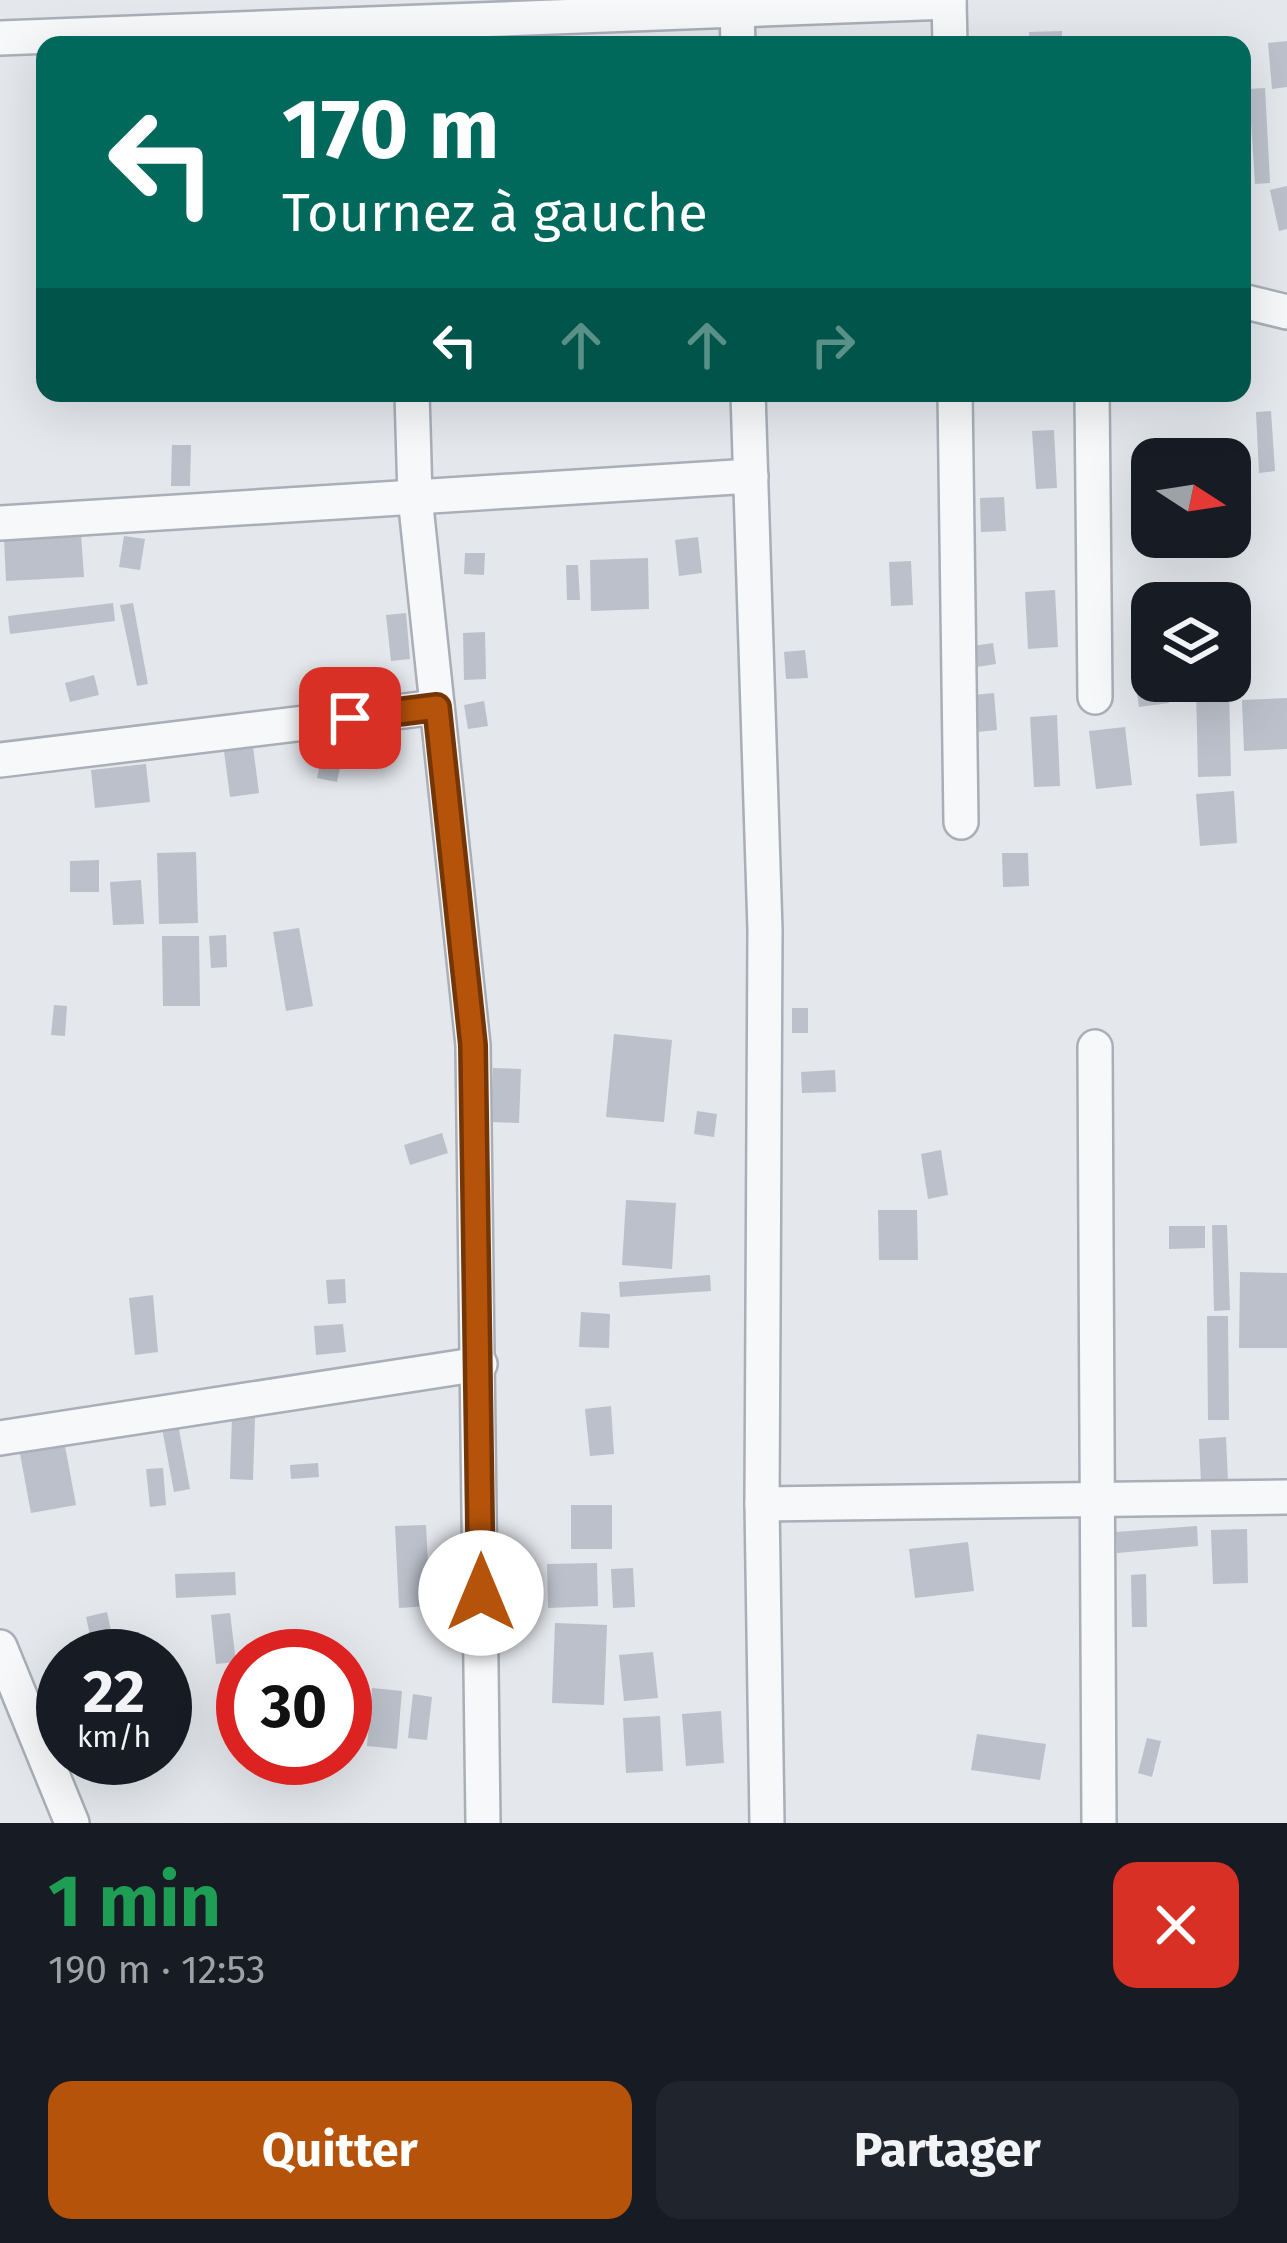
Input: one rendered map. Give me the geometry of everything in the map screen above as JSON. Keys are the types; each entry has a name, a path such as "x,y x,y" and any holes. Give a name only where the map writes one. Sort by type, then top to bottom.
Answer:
{"street":[{"path":"54,36 950,1 950,36"},
{"path":"737,10 738,36"},
{"path":"0,38 36,37"},
{"path":"1251,303 1287,312"},
{"path":"412,402 415,497 473,1045 483,1823"},
{"path":"748,402 765,931 762,1504 767,1823"},
{"path":"955,402 961,822"},
{"path":"1092,402 1095,697"},
{"path":"0,523 751,476"},
{"path":"0,760 437,707"},
{"path":"1095,1047 1099,1823"},
{"path":"0,1438 480,1364"},
{"path":"762,1504 1287,1497"},
{"path":"0,1647 72,1823"}],"building":[{"path":"1062,31 1062,36 1029,36 1029,32"},
{"path":"1287,41 1287,87 1272,89 1268,43"},
{"path":"1265,88 1270,183 1255,184 1251,89"},
{"path":"1287,186 1287,229 1279,231 1270,190"},
{"path":"1271,411 1275,471 1259,473 1256,412"},
{"path":"1054,430 1057,488 1036,489 1032,431"},
{"path":"172,445 191,445 190,486 171,486"},
{"path":"1004,497 1006,531 981,532 980,498"},
{"path":"81,534 84,577 6,581 4,538"},
{"path":"124,536 145,539 140,570 119,567"},
{"path":"698,537 702,573 679,576 675,540"},
{"path":"465,553 485,553 484,575 464,574"},
{"path":"648,558 649,609 591,611 590,560"},
{"path":"911,561 913,605 891,606 889,562"},
{"path":"566,565 578,565 580,600 567,600"},
{"path":"1055,590 1058,647 1028,649 1025,592"},
{"path":"113,603 115,621 10,634 8,616"},
{"path":"133,603 148,684 137,686 120,605"},
{"path":"406,613 410,659 391,661 386,615"},
{"path":"485,632 486,679 464,680 463,633"},
{"path":"993,643 996,664 976,667 973,646"},
{"path":"805,650 808,678 786,679 784,652"},
{"path":"94,675 99,695 70,702 65,683"},
{"path":"994,693 997,730 967,733 963,696"},
{"path":"1287,698 1287,749 1244,751 1242,702"},
{"path":"484,701 488,726 468,729 464,705"},
{"path":"1138,702 1169,703 1139,707"},
{"path":"1196,702 1229,702 1231,776 1198,777"},
{"path":"1057,715 1060,786 1034,787 1030,717"},
{"path":"1125,727 1132,785 1096,789 1089,731"},
{"path":"326,739 345,744 337,782 317,778"},
{"path":"253,747 259,793 230,797 224,751"},
{"path":"146,764 150,802 95,808 91,770"},
{"path":"1234,791 1237,843 1200,846 1196,794"},
{"path":"196,852 198,923 159,924 157,853"},
{"path":"1002,853 1028,853 1029,886 1003,887"},
{"path":"99,860 99,892 70,892 70,861"},
{"path":"141,880 144,924 113,925 110,882"},
{"path":"299,928 313,1006 286,1011 273,932"},
{"path":"226,935 227,967 211,968 209,936"},
{"path":"162,936 199,936 200,1006 163,1006"},
{"path":"54,1005 67,1006 65,1036 51,1035"},
{"path":"792,1008 808,1008 808,1033 792,1033"},
{"path":"614,1034 672,1040 664,1122 606,1117"},
{"path":"493,1068 521,1069 519,1123 491,1122"},
{"path":"835,1070 836,1092 802,1093 801,1072"},
{"path":"697,1111 717,1114 714,1137 694,1134"},
{"path":"442,1133 448,1153 410,1165 404,1145"},
{"path":"941,1150 948,1195 928,1199 921,1154"},
{"path":"626,1200 676,1203 672,1269 622,1265"},
{"path":"878,1210 917,1210 918,1260 879,1260"},
{"path":"1212,1225 1227,1225 1230,1310 1214,1311"},
{"path":"1169,1226 1205,1226 1205,1248 1169,1249"},
{"path":"1240,1272 1287,1273 1287,1348 1239,1348"},
{"path":"710,1275 711,1291 620,1297 619,1282"},
{"path":"345,1279 346,1303 328,1304 326,1280"},
{"path":"153,1295 158,1352 135,1355 129,1298"},
{"path":"581,1312 610,1314 609,1348 579,1347"},
{"path":"1207,1316 1228,1316 1229,1420 1208,1420"},
{"path":"343,1324 346,1352 316,1355 314,1326"},
{"path":"611,1406 614,1454 590,1456 585,1409"},
{"path":"232,1417 255,1418 253,1480 230,1479"},
{"path":"178,1424 190,1489 174,1492 162,1428"},
{"path":"1226,1437 1228,1481 1201,1483 1199,1439"},
{"path":"65,1446 76,1505 31,1513 20,1454"},
{"path":"318,1463 319,1477 291,1479 290,1465"},
{"path":"163,1468 166,1505 150,1507 146,1469"},
{"path":"571,1505 612,1505 612,1549 571,1549"},
{"path":"426,1525 430,1606 399,1608 395,1526"},
{"path":"1197,1526 1198,1546 1117,1553 1116,1532"},
{"path":"1247,1529 1248,1583 1213,1584 1211,1530"},
{"path":"968,1542 974,1591 915,1598 909,1549"},
{"path":"597,1563 598,1606 548,1608 547,1564"},
{"path":"633,1568 635,1607 613,1608 611,1569"},
{"path":"235,1572 236,1595 176,1598 175,1574"},
{"path":"1146,1574 1147,1627 1132,1627 1131,1575"},
{"path":"107,1612 111,1629 89,1629 86,1617"},
{"path":"230,1613 232,1629 216,1629 216,1664 211,1615"},
{"path":"555,1623 607,1625 604,1705 552,1703"},
{"path":"653,1652 658,1698 624,1701 619,1655"},
{"path":"372,1688 402,1691 397,1749 372,1746"},
{"path":"413,1694 432,1697 427,1740 408,1738"},
{"path":"721,1711 724,1763 686,1766 682,1714"},
{"path":"660,1716 663,1771 626,1773 623,1718"},
{"path":"977,1734 1046,1744 1040,1780 971,1770"},
{"path":"1147,1738 1161,1741 1152,1777 1138,1773"}],"route":[{"path":"350,718 437,707 473,1045 481,1593"}]}
